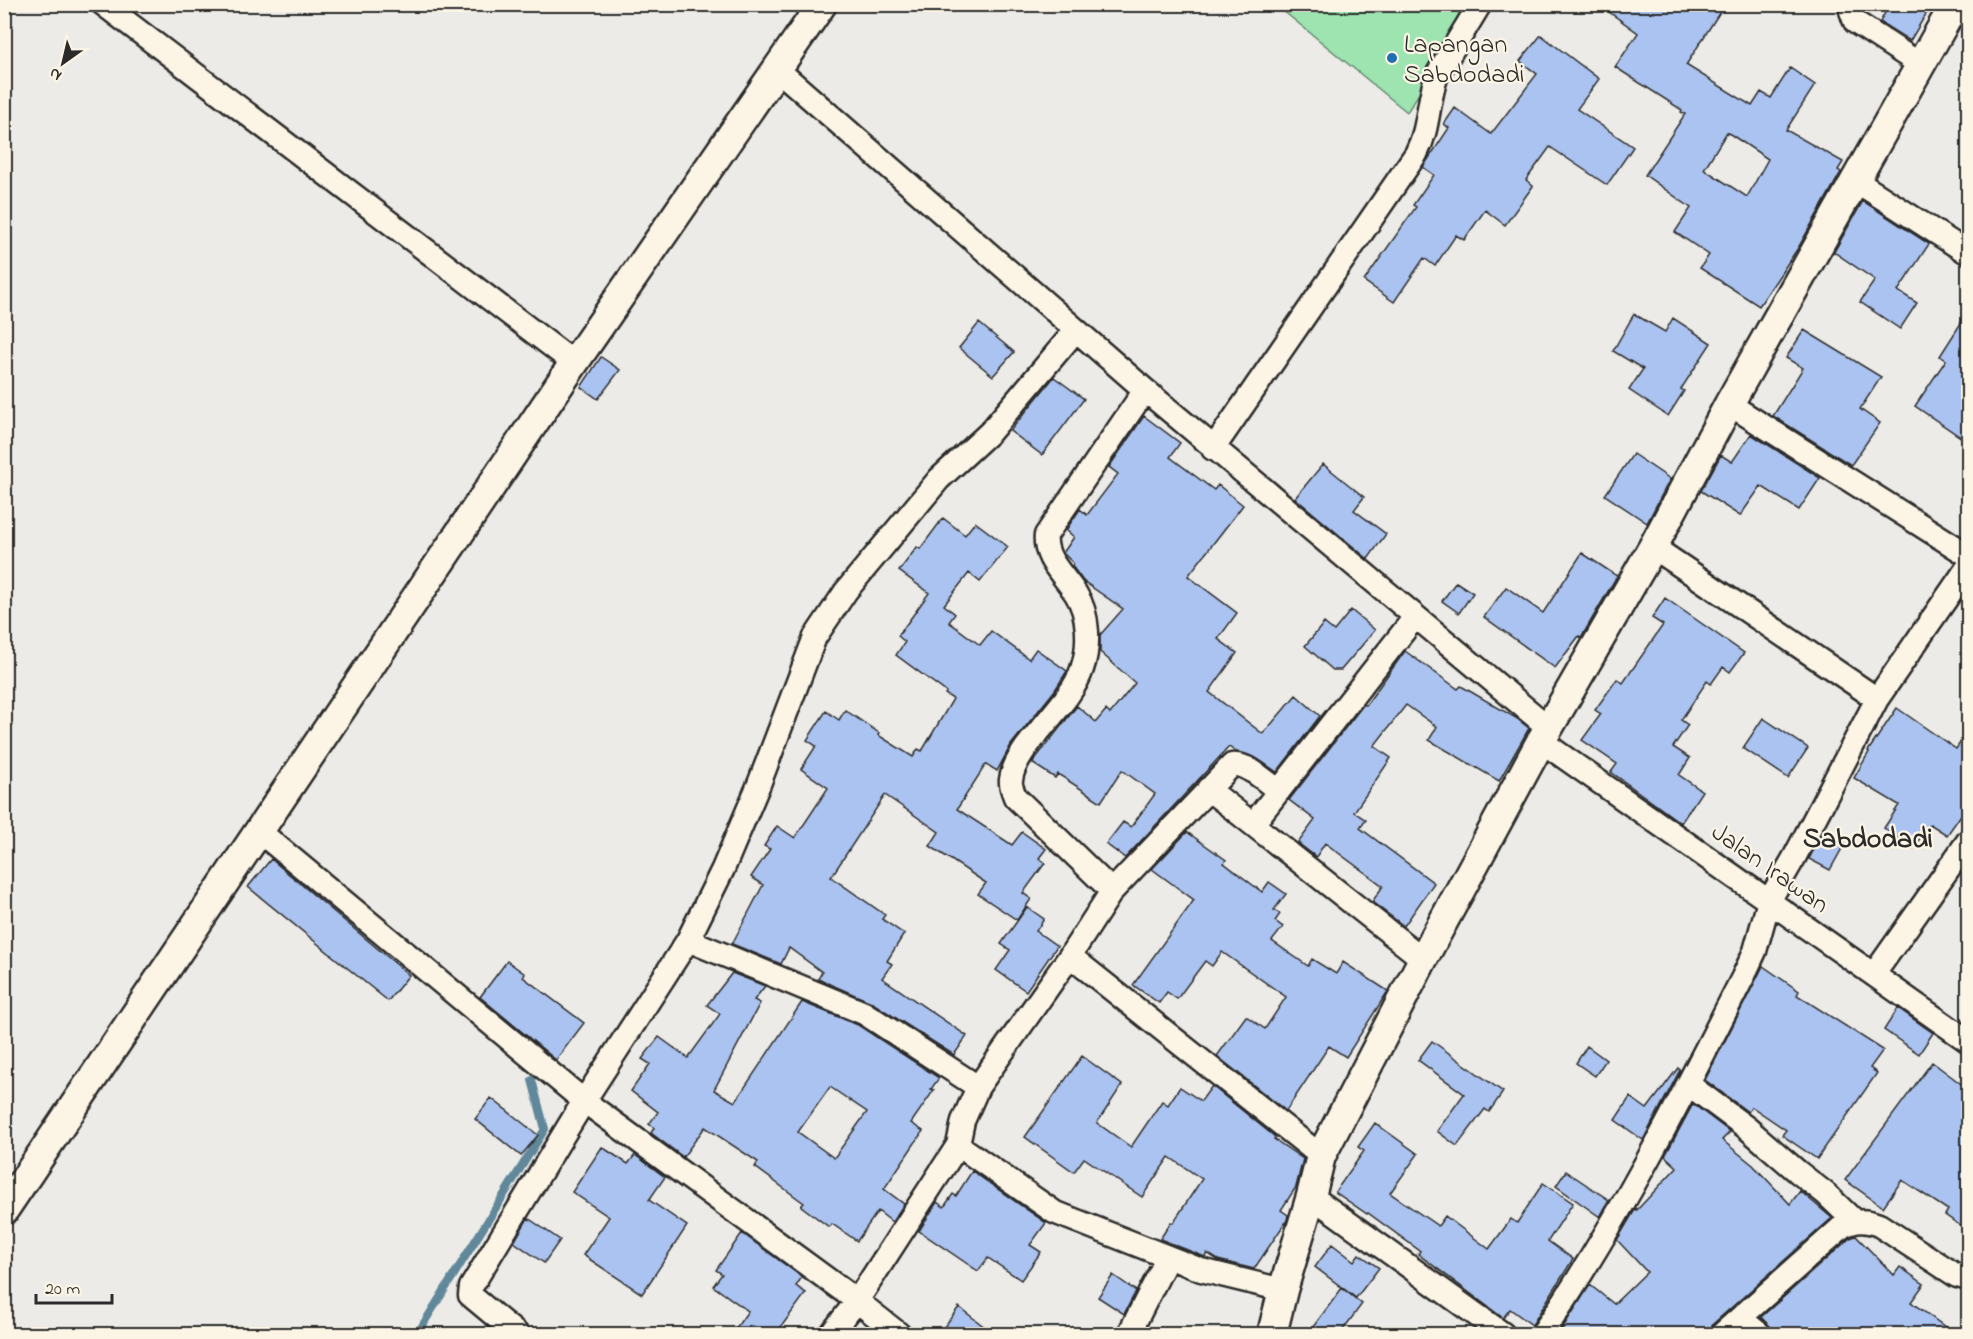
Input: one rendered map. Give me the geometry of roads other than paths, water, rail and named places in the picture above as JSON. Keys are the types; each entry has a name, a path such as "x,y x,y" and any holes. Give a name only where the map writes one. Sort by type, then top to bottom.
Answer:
{"street":[{"path":"103,4 574,363"},
{"path":"4,1210 574,363 822,4"},
{"path":"1213,448 1416,154 1428,124 1432,88 1437,75 1480,4"},
{"path":"1853,4 1851,11 1855,22 1921,65"},
{"path":"1272,1335 1321,1156 1423,959 1545,735 1653,547 1729,404 1955,4"},
{"name":"Jalan Irawan","path":"778,70 1145,390 1415,617 1545,735 1769,901 1968,1041"},
{"path":"1856,181 1968,253"},
{"path":"517,1335 470,1295 471,1287 584,1101 688,940 723,869 755,795 815,637 846,591 939,479 990,432 1076,330"},
{"path":"1112,891 1015,797 1010,783 1017,760 1069,694 1083,668 1087,626 1085,612 1077,595 1049,557 1045,545 1046,535 1145,390"},
{"path":"1729,404 1968,555"},
{"path":"1653,547 1877,699"},
{"path":"1542,1335 1637,1181 1755,951 1769,901 1877,699 1968,567"},
{"path":"1253,824 1415,617"},
{"path":"831,1335 857,1301 958,1145 963,1121 978,1087 1070,956 1112,891 1227,768 1238,764 1245,767 1279,791"},
{"path":"1208,789 1423,959"},
{"path":"260,832 584,1101 857,1301 899,1335"},
{"path":"1874,974 1968,841"},
{"path":"688,940 864,1013 978,1087"},
{"path":"1070,956 1321,1156"},
{"path":"1688,1084 1747,1128 1826,1194 1854,1221"},
{"path":"958,1145 1054,1212 1201,1270 1283,1290"},
{"path":"1311,1196 1503,1335"},
{"path":"1722,1335 1843,1226 1854,1221 1866,1220 1879,1225 1957,1276 1968,1279"},
{"path":"1129,1335 1168,1257"},
{"path":"1740,1318 1760,1335"}],"waterway":[{"path":"417,1334 545,1129 532,1080"}],"place":[{"name":"Lapangan Sabdodadi","path":"1392,58"}],"district":[{"name":"Sabdodadi","path":"1868,837"}]}
